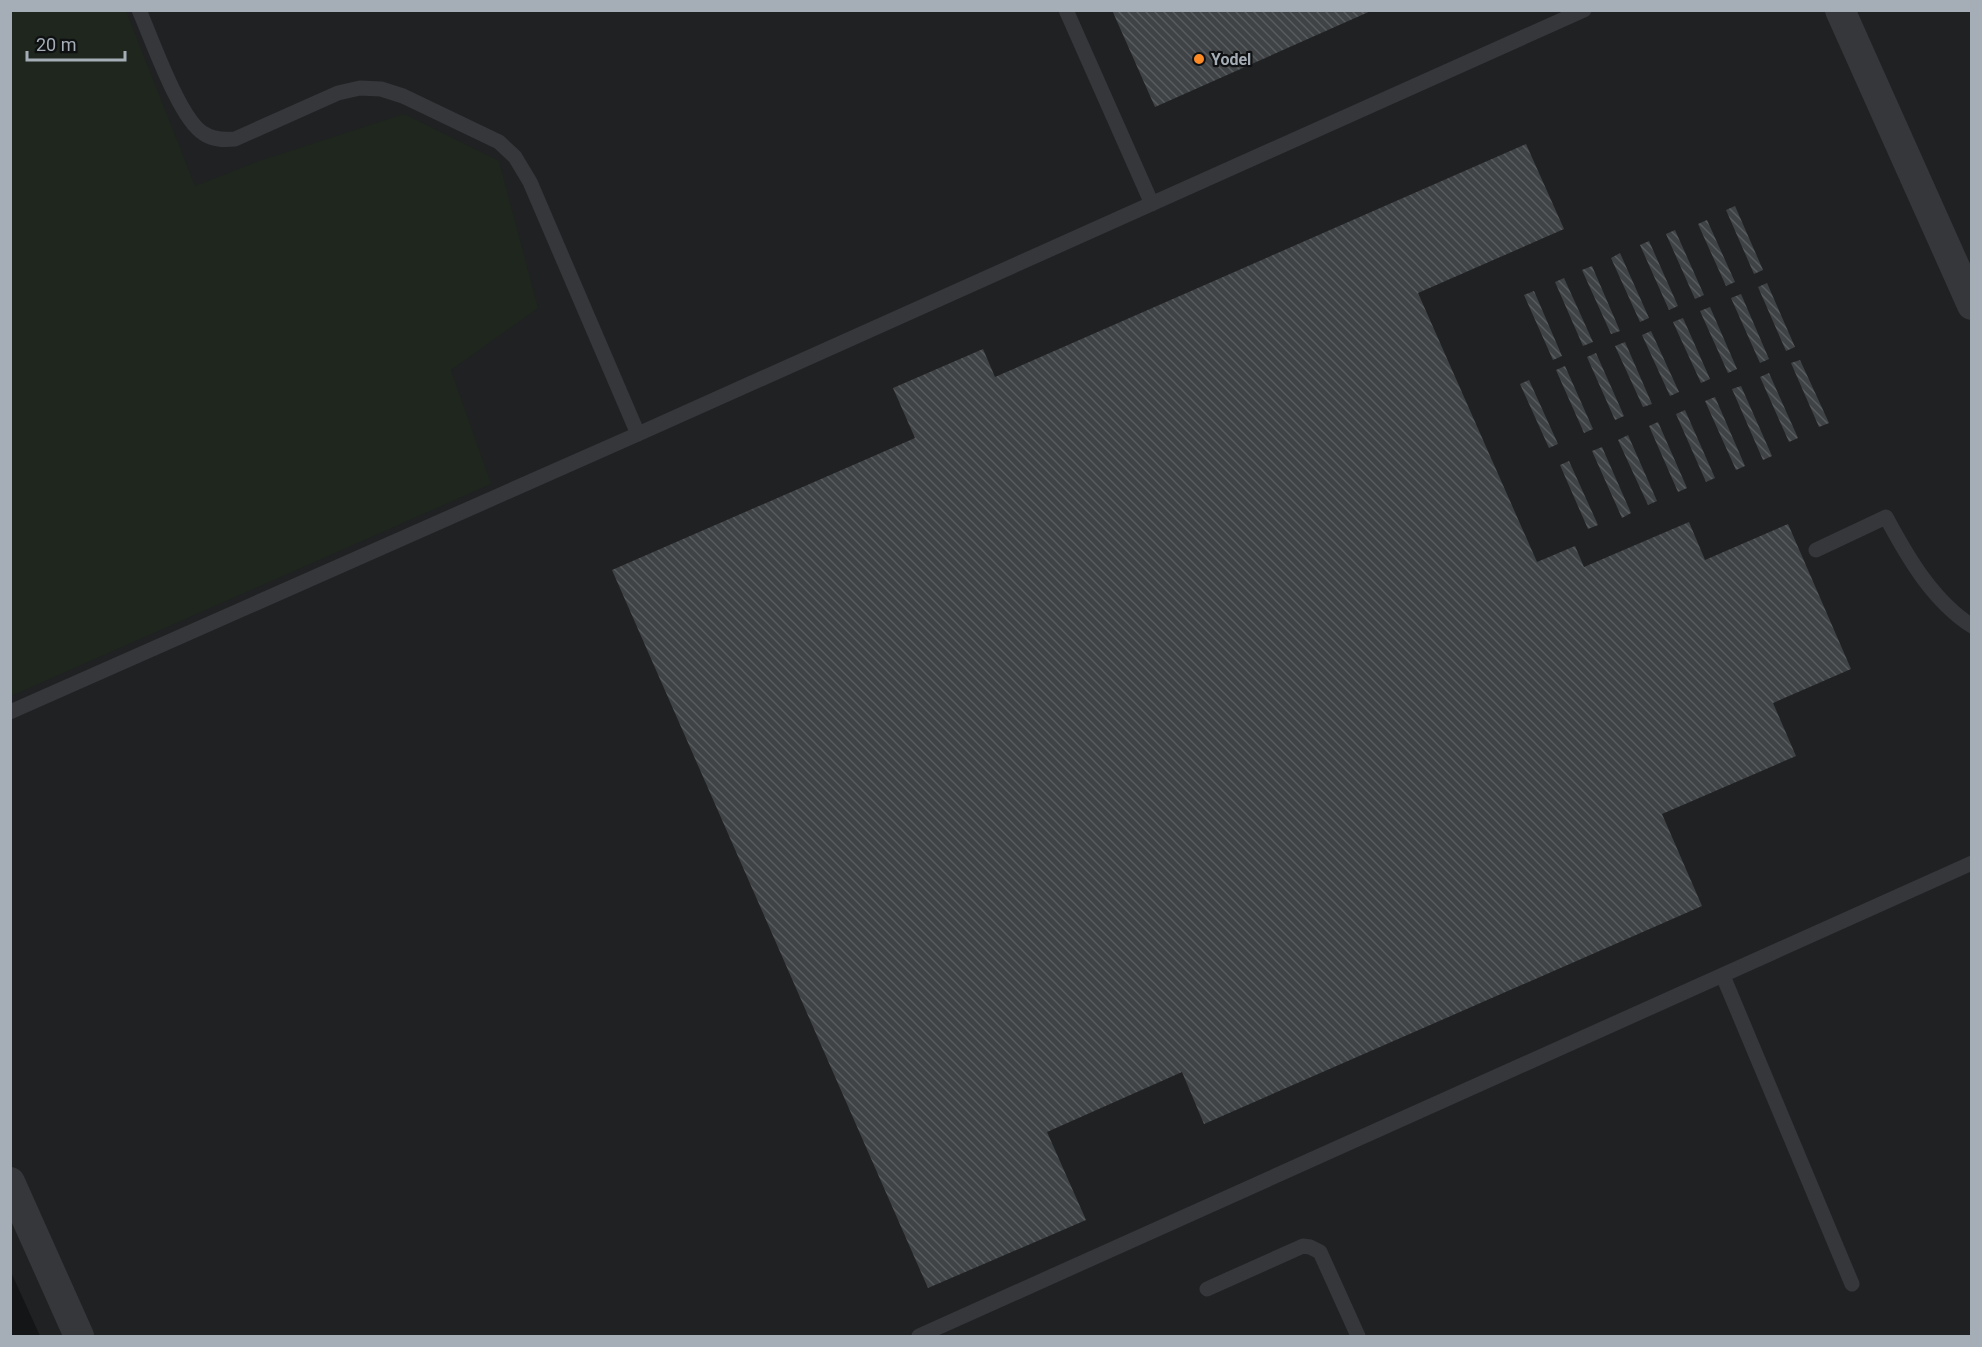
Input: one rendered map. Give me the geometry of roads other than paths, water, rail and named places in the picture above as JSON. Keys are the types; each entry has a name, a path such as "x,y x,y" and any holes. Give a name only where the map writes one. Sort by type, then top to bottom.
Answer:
{"street":[{"path":"1840,10 1971,305"},
{"path":"10,1182 79,1336"}],"lane":[{"path":"139,10 189,120 204,134 220,140 235,139 339,93 360,88 381,89 403,96 499,142 515,157 530,182 638,434"},
{"path":"1066,10 1152,204"},
{"path":"10,712 638,434 1584,10"},
{"path":"1816,550 1886,517 1908,559 1953,614 1971,626"},
{"path":"919,1336 1971,863"},
{"path":"1723,976 1852,1284"},
{"path":"1207,1289 1303,1246 1310,1247 1320,1252 1358,1336"}],"place":[{"name":"Yodel","path":"1199,59"}]}
